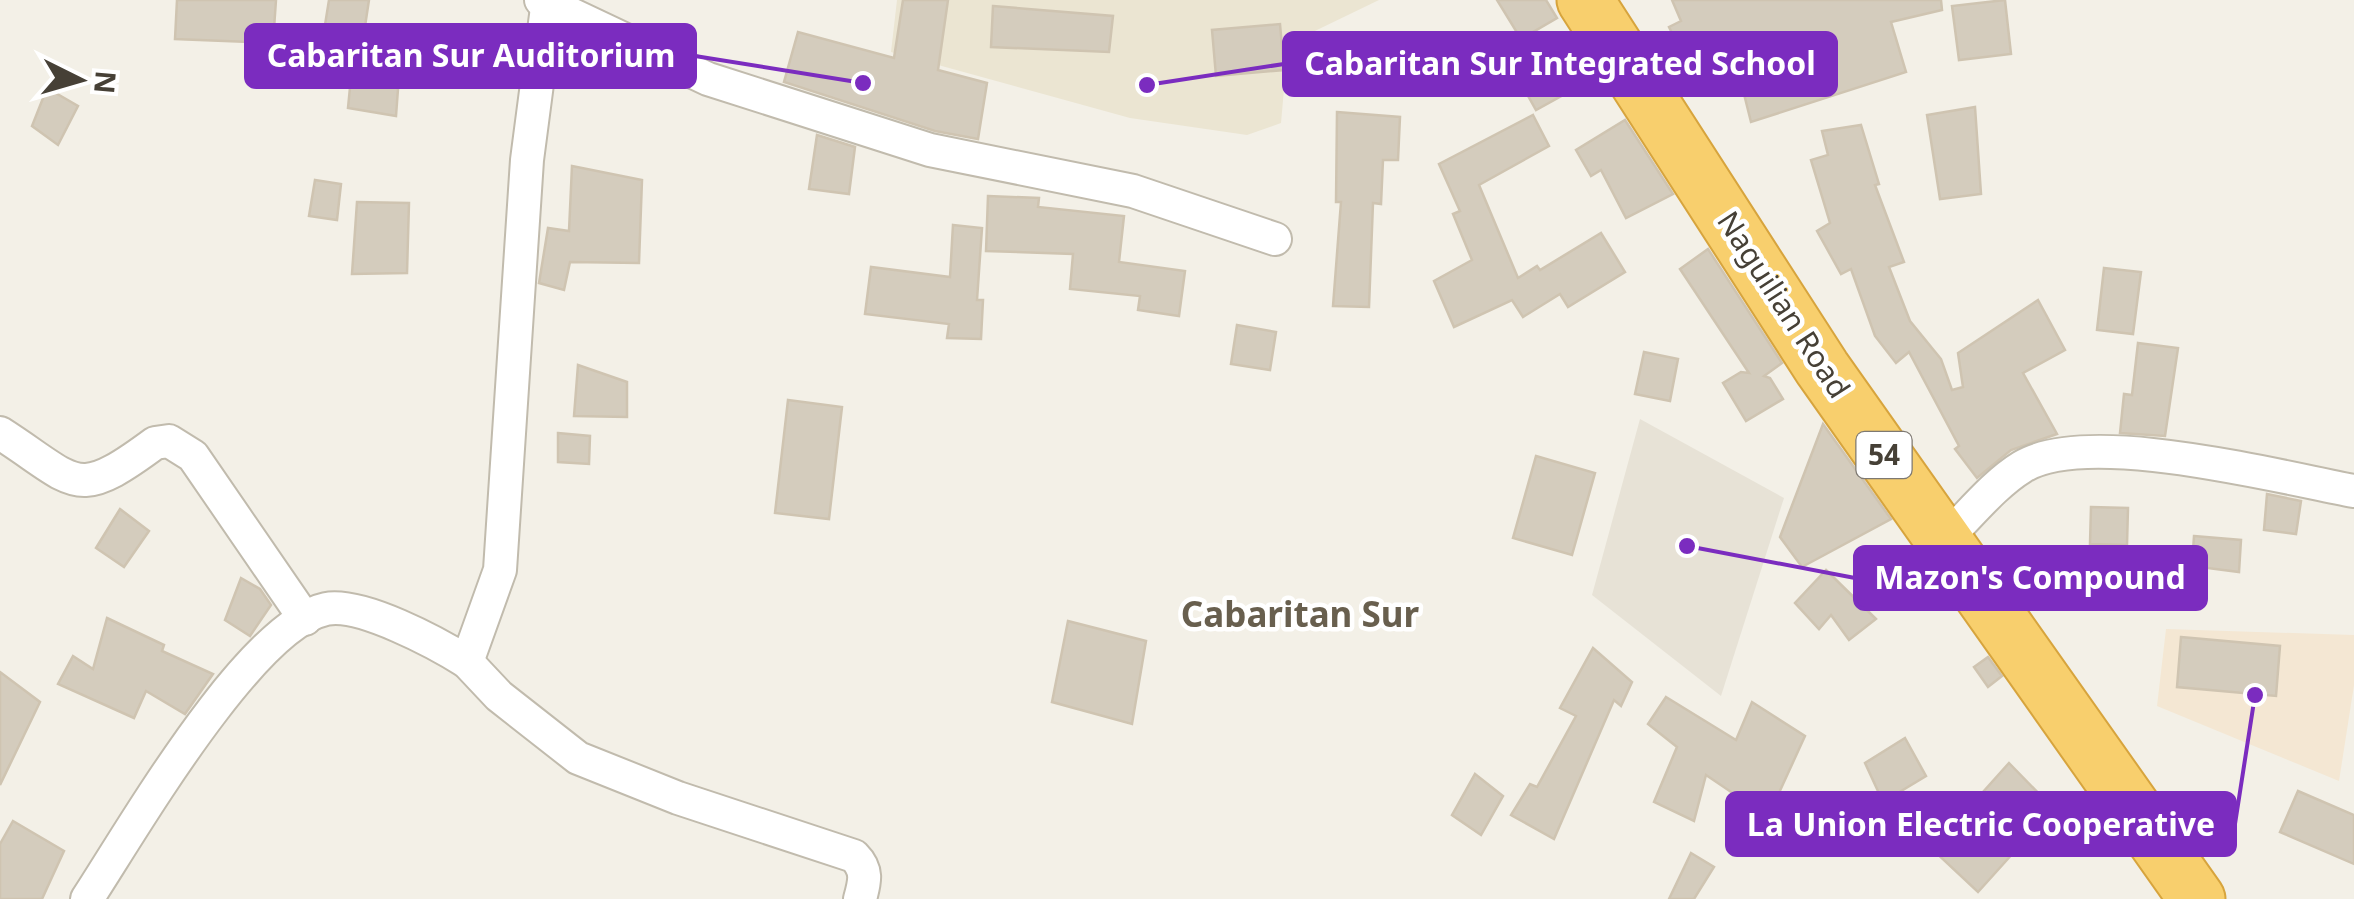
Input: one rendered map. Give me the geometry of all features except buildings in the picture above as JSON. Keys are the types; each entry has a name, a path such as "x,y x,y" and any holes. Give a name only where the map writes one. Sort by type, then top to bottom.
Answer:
{"highway":[{"name":"Naguilian Road","path":"1585,0 1822,368 2198,899"}],"street":[{"path":"467,662 500,570 526,160 546,2 708,79 930,150 1133,190 1275,239"},
{"path":"0,433 68,478 88,482 108,478 155,443 176,444 193,456 304,619"},
{"path":"1944,540 2022,467 2068,450 2146,456 2354,492"},
{"path":"87,899 210,712 256,658 304,619 327,609 352,610 434,642 467,662 499,696 578,758 678,798 854,856 863,864 866,878 860,899"}],"shaded area":[{"path":"897,0 1379,0 1288,44 1281,123 1247,135 1130,118 891,52"},
{"path":"1640,419 1784,498 1721,696 1592,595"},
{"path":"2166,629 2354,635 2354,685 2339,781 2157,706"}],"place":[{"name":"Cabaritan Sur Auditorium","path":"863,83"},
{"name":"Cabaritan Sur Integrated School","path":"1147,85"},
{"name":"Mazon's Compound","path":"1687,546"},
{"name":"La Union Electric Cooperative","path":"2255,695"}],"district":[{"name":"Cabaritan Sur","path":"1300,615"}]}
